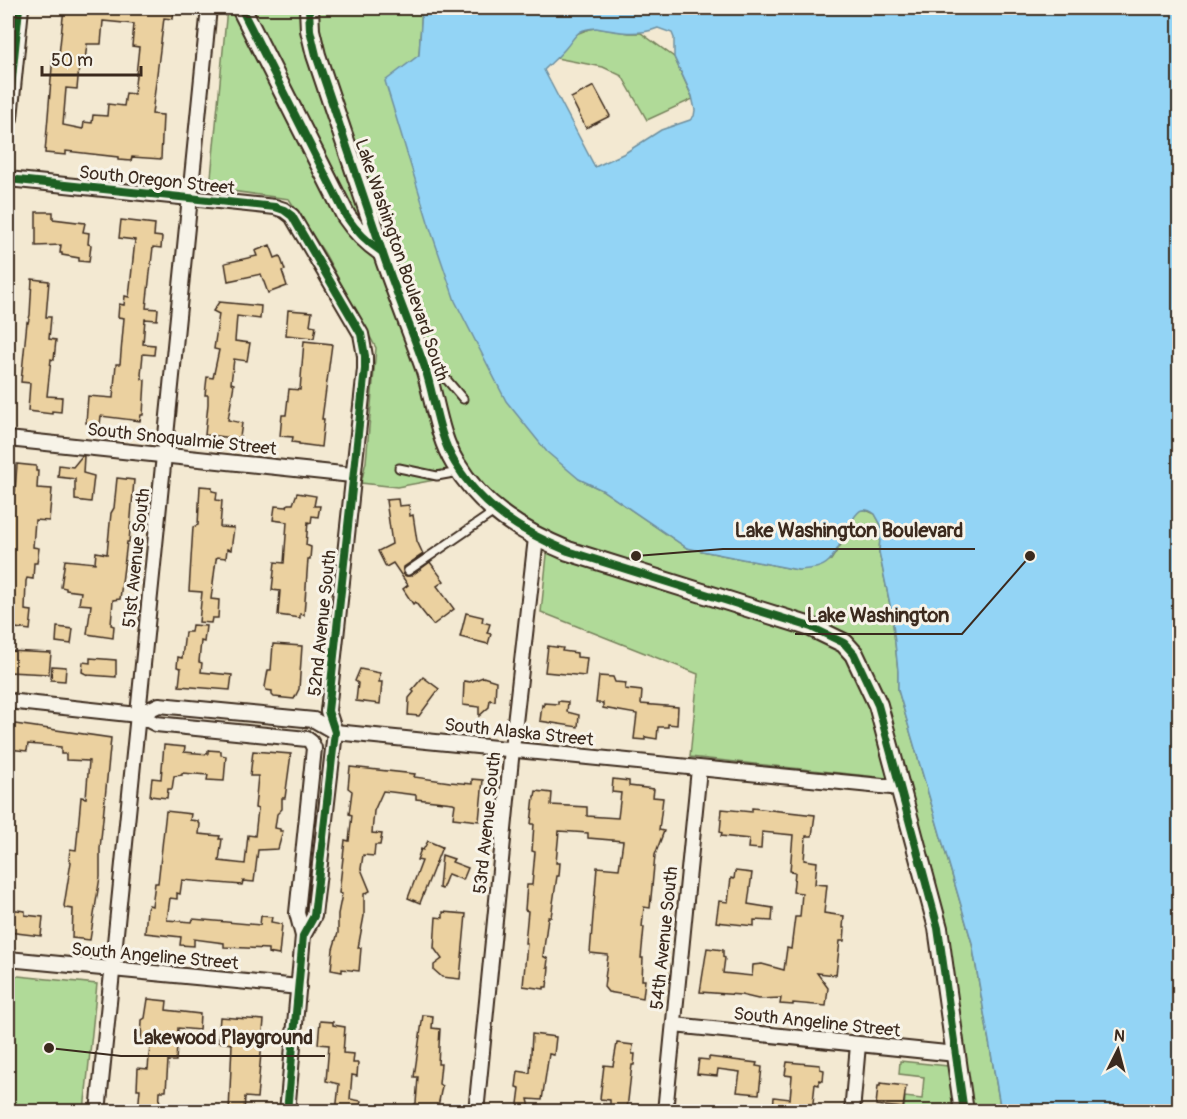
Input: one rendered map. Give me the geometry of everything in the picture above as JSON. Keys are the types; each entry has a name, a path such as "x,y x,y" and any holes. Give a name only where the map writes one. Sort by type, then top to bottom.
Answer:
{"main road":[{"path":"8,118 18,8"},
{"path":"241,8 346,216 369,244 382,252"},
{"name":"Lake Washington Boulevard South","path":"309,8 310,30 316,55 382,252 426,370 442,433 455,462 472,486 496,510 536,538 568,551 811,627 844,643 858,663 878,705 938,928 964,1112"}],"street":[{"name":"51st Avenue South","path":"98,1112 209,8"},
{"name":"South Oregon Street","path":"8,179 275,207 292,216 296,224"},
{"name":"52nd Avenue South","path":"296,224 361,334 364,344 365,369 328,711 335,732 314,916 303,936"},
{"name":"South Snoqualmie Street","path":"8,439 352,475"},
{"name":"53rd Avenue South","path":"476,1112 512,749 536,538"},
{"name":"South Alaska Street","path":"8,701 138,715 156,724 307,739 314,748"},
{"name":"South Alaska Street","path":"138,715 159,705 314,720 335,732 901,788"},
{"name":"52nd Avenue South","path":"287,1112 303,936 297,913 314,748"},
{"name":"54th Avenue South","path":"665,1112 699,769"},
{"name":"South Angeline Street","path":"8,959 299,987"},
{"name":"South Angeline Street","path":"674,1025 956,1054"},
{"path":"852,1112 858,1045"}],"lane":[{"path":"426,370 447,380 463,399"},
{"path":"399,468 437,476 462,472"},
{"path":"408,571 496,510"}],"green space":[{"path":"227,8 422,8 419,55 579,479 602,490 687,548 798,570 831,560 844,540 855,514 860,510 875,514 881,525 879,552 892,614 898,690 972,943 1001,1111 971,1111 905,780 690,757 698,674 541,612 549,536 527,524 507,509 472,473 397,487 361,483 366,462 376,348 325,254 289,199 210,188"},
{"path":"596,28 641,33 674,57 693,99 647,120 622,76 603,67 556,58 576,34"},
{"path":"8,975 97,984 84,1111 8,1111"},
{"path":"900,1061 948,1066 953,1111 904,1110 905,1097 922,1099 924,1077 899,1074"}],"water":[{"path":"422,8 1179,8 1179,1111 1001,1111 972,943 898,690 892,614 879,552 881,525 875,514 866,510 858,512 826,564 798,570 687,548 602,490 579,479 547,452 506,401 455,301 428,222 385,81 419,55","holes":["596,28 635,33 658,28 672,33 674,57 692,96 695,110 690,120 661,130 625,153 595,167 544,70 581,31"]}],"building":[{"path":"64,8 174,8 173,19 164,18 152,114 163,115 161,159 132,157 131,161 118,160 118,157 66,151 66,155 45,153 53,55 59,55","holes":["103,21 134,24 132,46 139,47 134,94 126,93 124,106 108,104 107,116 93,115 92,123 84,122 83,129 63,125 66,88 77,89 79,67 84,68 87,44 101,44"]},
{"path":"594,86 610,116 586,128 571,98"},
{"path":"36,212 53,212 53,219 85,223 83,232 89,233 88,244 91,245 89,262 62,255 61,245 36,246"},
{"path":"121,220 155,224 154,236 162,237 161,248 153,247 146,308 158,309 157,320 145,319 143,344 155,345 154,355 143,354 141,375 145,380 143,415 140,421 101,416 100,425 86,423 88,396 113,398 116,364 120,364 124,318 118,317 119,304 124,305 125,296 129,297 135,240 119,238"},
{"path":"270,245 275,258 280,256 287,286 268,293 261,274 228,281 225,263 257,256 255,251"},
{"path":"32,279 49,281 46,317 51,317 49,339 56,340 54,360 51,359 47,396 62,397 61,412 52,411 52,414 28,411 30,383 21,382 27,322 30,315"},
{"path":"219,302 261,306 260,319 237,316 235,341 250,343 247,361 234,359 231,383 234,384 228,420 242,423 240,437 235,438 205,435 208,404 208,395 205,395 207,377 213,378 219,350 214,349 219,314 213,311"},
{"path":"288,310 312,312 310,325 316,326 314,338 286,335"},
{"path":"304,341 332,344 322,419 324,419 321,447 299,444 292,442 293,437 280,436 282,415 286,415 289,389 300,390"},
{"path":"84,456 83,473 94,476 91,502 75,500 75,479 58,477 59,465 73,467"},
{"path":"17,464 36,466 37,488 52,489 49,521 35,520 33,547 39,548 37,563 34,563 33,579 27,578 26,581 25,610 32,611 30,630 8,627 10,595 8,595 8,537"},
{"path":"117,478 134,480 129,542 127,542 120,599 113,600 111,625 114,626 113,638 87,634 91,605 79,604 81,592 61,587 65,560 95,563 96,552 107,554"},
{"path":"200,486 212,487 212,491 217,492 216,500 222,501 220,527 234,528 231,550 227,549 226,558 217,557 216,560 211,599 219,600 218,618 212,618 211,623 199,622 202,592 189,591 193,527 198,525"},
{"path":"297,493 316,496 314,506 320,506 318,517 312,516 311,523 308,522 306,545 311,547 310,559 308,559 304,615 300,614 300,618 278,615 280,591 272,590 275,562 284,563 287,522 273,520 275,506 287,507 288,504 293,504"},
{"path":"398,499 399,506 409,505 417,541 423,554 404,567 403,574 411,576 430,562 444,581 437,586 454,609 433,625 415,602 413,604 403,589 408,585 393,563 386,567 378,551 392,544 386,500"},
{"path":"466,613 483,617 482,622 490,624 487,633 491,634 488,644 460,637"},
{"path":"192,625 206,626 204,642 201,641 199,662 202,663 201,672 232,675 230,690 179,686 181,668 177,667 178,657 182,658 185,632 191,632"},
{"path":"57,627 73,629 71,644 56,642"},
{"path":"273,644 302,646 299,689 294,699 274,697 272,691 266,690 268,670 271,670"},
{"path":"548,646 563,648 562,651 577,653 577,657 587,658 585,676 545,672"},
{"path":"8,651 51,653 49,674 8,672"},
{"path":"90,658 116,660 116,677 88,675 82,672 83,662 90,663"},
{"path":"52,666 66,667 65,681 51,680"},
{"path":"360,669 380,673 379,682 382,682 380,704 356,701 358,683 355,681"},
{"path":"599,676 613,677 615,682 626,683 625,689 642,691 641,704 678,707 677,725 668,724 668,727 658,727 657,739 645,737 645,740 634,739 637,714 603,708 603,703 596,703"},
{"path":"423,677 439,689 419,716 408,715 409,698 414,692 412,690"},
{"path":"483,677 496,681 495,701 490,700 489,707 479,716 479,707 463,705 464,681 470,682"},
{"path":"558,701 568,702 567,712 579,715 578,727 540,721 542,705 544,706 544,703 558,704"},
{"path":"8,723 111,738 100,849 100,877 90,940 72,938 73,909 64,906 71,862 70,849 76,850 81,797 86,798 89,761 66,760 66,754 61,754 61,747 28,744 27,751 8,749"},
{"path":"164,745 185,747 184,752 208,754 208,750 221,751 221,755 226,756 224,781 207,780 208,775 182,773 182,775 174,776 172,789 168,789 167,798 150,796 152,778 161,779"},
{"path":"253,751 291,754 285,798 282,798 282,809 277,814 275,828 283,831 278,849 258,850 254,882 243,881 242,885 182,880 177,899 170,898 167,920 192,922 193,919 260,925 261,916 272,917 271,922 282,924 279,955 268,953 268,949 224,947 224,943 194,939 194,946 180,945 181,937 145,933 147,909 149,905 152,906 155,883 158,883 166,811 191,814 190,820 198,821 200,824 199,834 220,836 219,839 222,839 219,861 245,864 248,835 255,836 258,809 255,808 258,776 250,776"},
{"path":"350,767 415,774 414,777 450,782 472,784 472,779 483,780 479,821 453,818 455,804 453,803 416,799 416,795 383,791 374,811 372,833 382,834 380,845 375,845 374,856 363,855 361,869 370,891 364,894 364,916 358,948 361,948 359,971 342,969 342,972 331,970 333,949 338,933 338,914 342,894 339,893 345,840 349,841 352,815 349,814 352,791 348,788"},
{"path":"613,779 629,781 629,786 654,789 653,797 663,798 659,830 664,831 655,855 650,908 644,907 642,927 644,927 641,958 643,958 642,980 645,980 643,998 608,992 604,987 608,955 590,953 597,867 619,869 623,841 588,838 588,833 559,831 556,863 560,863 559,876 557,876 551,917 548,917 543,956 548,959 547,987 544,989 523,986 527,943 525,943 528,911 525,910 527,885 532,885 535,852 532,851 534,824 531,824 536,791 552,793 551,805 587,807 587,816 618,818 621,793 612,792"},
{"path":"752,808 815,815 812,836 806,836 804,860 817,862 815,884 827,885 824,913 844,916 843,928 845,928 844,941 840,941 836,975 817,973 828,988 826,1006 780,1004 781,998 758,999 741,995 700,992 707,948 723,950 725,958 723,973 752,976 753,965 762,964 784,970 787,948 791,949 795,917 800,917 802,893 793,892 795,872 790,871 793,835 762,832 761,849 748,848 749,839 721,836 722,809 752,812"},
{"path":"428,841 442,847 420,903 408,898 422,861 417,860 421,849 423,850"},
{"path":"442,855 468,868 463,880 448,874 442,889 439,888"},
{"path":"735,871 752,873 748,904 773,908 772,921 754,920 754,926 716,922 719,901 728,902 731,878 734,879"},
{"path":"8,909 25,911 25,915 43,917 41,936 8,932"},
{"path":"443,912 466,914 460,979 442,977 434,970 434,965 442,959 434,948 436,917 443,918"},
{"path":"148,999 167,1001 166,1010 200,1014 199,1030 178,1028 176,1061 168,1061 166,1091 160,1091 159,1112 138,1112 140,1089 137,1089 138,1068 148,1069 150,1045 141,1044 142,1020 145,1018"},
{"path":"423,1015 433,1016 432,1028 440,1029 438,1064 441,1064 439,1084 442,1086 437,1112 405,1112 416,1103 418,1077 414,1077"},
{"path":"220,1017 264,1020 257,1098 245,1097 244,1112 229,1112 232,1044 218,1042"},
{"path":"320,1021 333,1022 333,1025 345,1027 343,1053 354,1054 353,1063 358,1063 357,1076 352,1075 350,1099 361,1101 359,1112 336,1112 339,1084 326,1081 329,1045 318,1044"},
{"path":"532,1034 556,1037 554,1055 549,1054 542,1100 528,1099 531,1112 517,1112 520,1088 516,1087 518,1071 530,1073"},
{"path":"617,1043 633,1045 632,1054 635,1054 627,1109 610,1107 610,1100 600,1099 604,1065 613,1066"},
{"path":"709,1057 757,1063 756,1066 762,1067 759,1094 737,1092 740,1072 718,1069 717,1076 697,1074 699,1059 709,1060"},
{"path":"787,1062 820,1065 820,1069 824,1070 823,1081 819,1080 819,1085 815,1084 812,1112 783,1112 784,1110 773,1109 774,1097 790,1099 792,1076 785,1075"},
{"path":"880,1083 906,1086 903,1108 876,1105"}],"cycle path":[{"path":"8,118 19,8"},
{"path":"241,8 346,216 362,236 382,252"},
{"path":"309,8 310,30 316,55 384,257 425,368 445,441 455,463 466,479 490,506 504,517 535,536 568,551 811,627 844,643 854,654 878,705 938,928 964,1112"},
{"path":"8,179 275,207 284,210 292,216 361,334 365,369 328,711 335,732 314,916 303,936 287,1112"}],"place":[{"name":"Lake Washington Boulevard","path":"636,556"},
{"name":"Lake Washington","path":"1030,556"},
{"name":"Lakewood Playground","path":"49,1048"}]}
